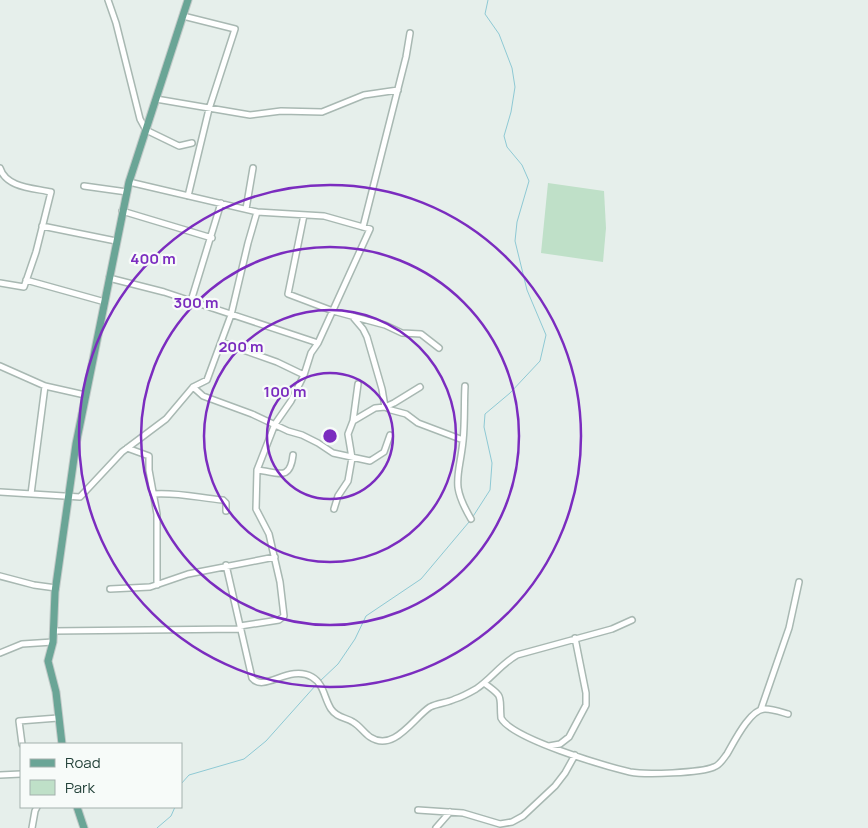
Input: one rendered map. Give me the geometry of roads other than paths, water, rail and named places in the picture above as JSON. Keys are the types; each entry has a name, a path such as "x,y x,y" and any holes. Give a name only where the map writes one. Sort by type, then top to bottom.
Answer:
{"main road":[{"path":"62,743 56,692 48,661 53,642 56,588 76,444 129,182 188,0"},
{"path":"77,808 84,828"}],"street":[{"path":"108,0 140,119 146,130 179,146 192,143"},
{"path":"183,16 235,29 209,109 188,196"},
{"path":"364,227 406,57 410,33"},
{"path":"156,98 250,115 281,111 322,112 364,96 398,90"},
{"path":"0,168 1,172 12,183 51,192 24,288 0,283"},
{"path":"246,209 254,168"},
{"path":"54,631 241,628 279,620 284,616 275,557 269,534 256,509 257,470 275,424 291,401 304,375 311,353 318,344 370,229 324,216 258,212 129,182"},
{"path":"84,186 127,192"},
{"path":"191,301 212,238 221,203"},
{"path":"122,211 212,238"},
{"path":"0,492 80,498 127,448 166,419 193,387 208,380 231,315 248,243 258,212"},
{"path":"304,215 288,294 402,332 421,334 439,348"},
{"path":"42,226 116,241"},
{"path":"109,278 164,292 318,344"},
{"path":"26,280 105,302"},
{"path":"352,316 367,336 385,406 391,410 406,414 418,423 464,440"},
{"path":"221,342 277,362 304,375"},
{"path":"0,366 45,386 86,395"},
{"path":"334,510 338,496 348,481 352,458 348,434 353,421 358,384"},
{"path":"31,494 45,386"},
{"path":"465,386 464,440 456,480 461,503 471,519"},
{"path":"193,387 203,396 275,424 318,443 333,453 352,458 370,461 384,452 390,435"},
{"path":"353,421 375,408 385,406 420,387"},
{"path":"127,448 149,456 156,514 157,585"},
{"path":"257,470 283,474 289,471 292,466 294,455"},
{"path":"153,494 172,494 223,500 226,503 226,512"},
{"path":"110,589 150,587 188,574 275,557"},
{"path":"226,566 252,678 263,684 293,673 309,676 316,680 322,688 331,709 336,714 352,721 368,736 378,740 389,739 398,735 431,707 455,700 484,683 505,663 517,655 612,629 632,620"},
{"path":"0,576 34,585 56,588"},
{"path":"762,709 789,628 799,582"},
{"path":"548,746 560,744 569,738 586,705 586,693 575,638"},
{"path":"0,653 22,644 53,642"},
{"path":"484,683 500,695 500,714 503,721 524,735 574,755 630,772 645,774 711,769 722,762 752,715 762,709 788,714"},
{"path":"22,743 19,721 58,718"},
{"path":"418,810 463,814 500,824 512,822 523,816 555,786 565,774 574,755"},
{"path":"0,775 20,774"},
{"path":"32,828 35,808"},
{"path":"436,828 450,812"}],"waterway":[{"path":"472,518 490,490 492,463 484,427 485,414 510,393 540,361 546,335 527,290 515,241 517,222 529,181 522,165 507,147 504,136 511,112 515,87 512,68 499,34 485,14 488,0"},
{"path":"319,682 338,664 355,639 366,616 421,579 469,522"},
{"path":"182,783 189,775 244,759 266,741 316,685"},
{"path":"157,828 171,816 175,808"}]}
